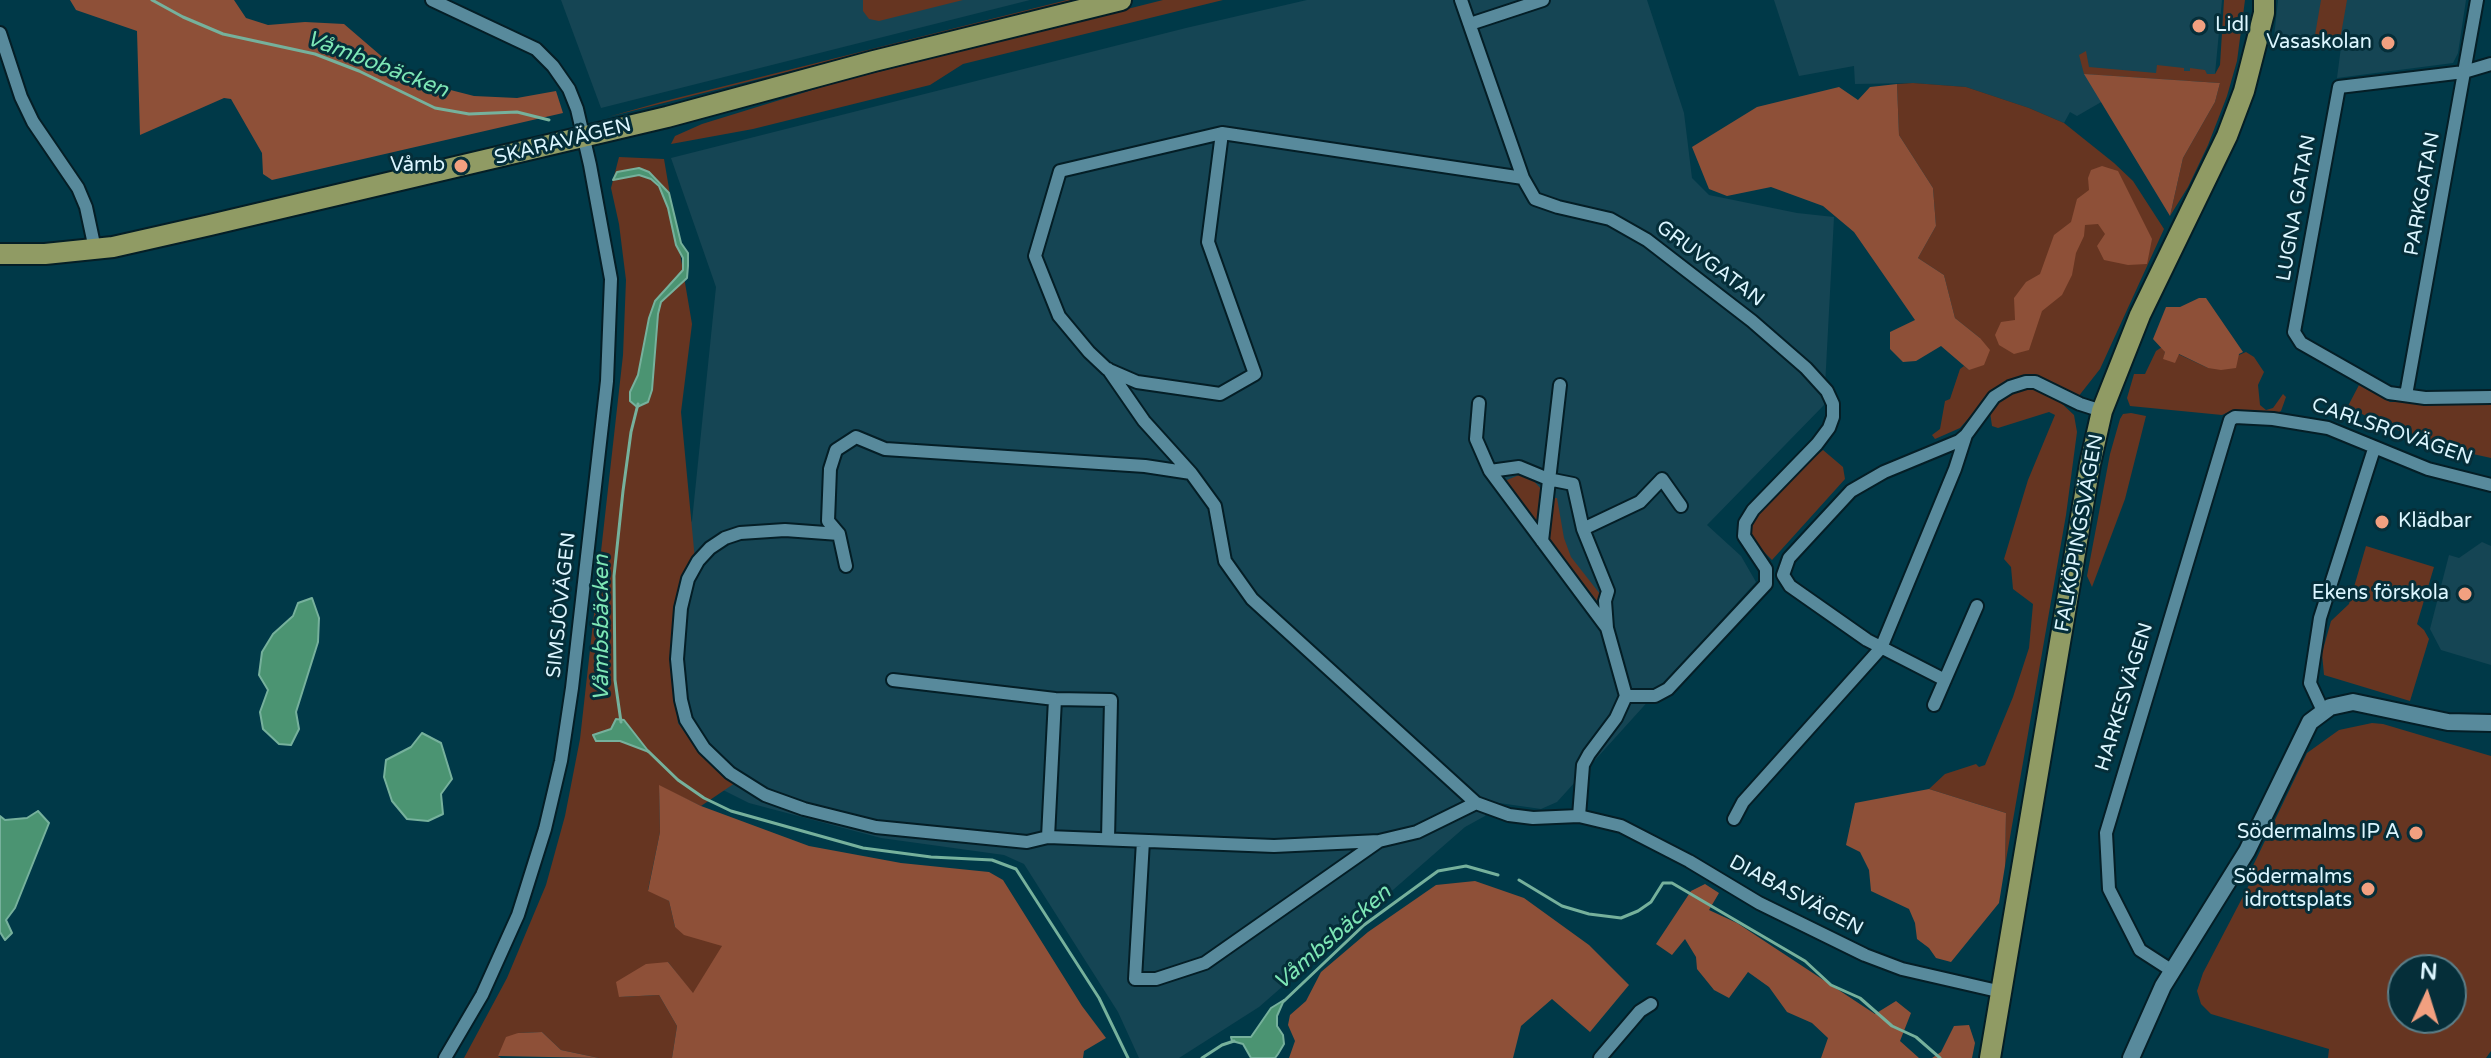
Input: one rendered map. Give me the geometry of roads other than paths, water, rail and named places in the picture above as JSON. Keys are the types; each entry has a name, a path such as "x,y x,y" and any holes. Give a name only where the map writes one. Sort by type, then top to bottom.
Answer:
{"main road":[{"name":"SKARAVÄGEN","path":"0,254 95,249 370,189 667,117 874,61 1121,0"},
{"name":"FALKÖPINGSVÄGEN","path":"2257,0 2257,34"},
{"name":"FALKÖPINGSVÄGEN","path":"1990,1058 2090,464 2102,411 2140,315 2227,136 2244,91 2264,13 2264,0"}],"street":[{"name":"SIMSJÖVÄGEN","path":"432,0 536,49 569,89 577,109 611,279 607,381 561,761 545,829 518,915 482,995 445,1058"},
{"name":"GRUVGATAN","path":"1461,0 1523,178 1535,199 1610,219 1647,240 1752,321 1806,368 1827,391 1834,411 1829,428 1817,444 1753,510 1745,523 1744,536 1768,576 1759,594 1668,689 1655,696 1626,696"},
{"path":"1470,24 1543,0"},
{"name":"PARKGATAN","path":"2406,395 2477,0"},
{"path":"0,33 27,110 78,188 86,207 95,249"},
{"path":"2464,72 2491,64"},
{"name":"LUGNA GATAN","path":"2406,395 2378,388 2295,337 2339,87 2464,72"},
{"path":"839,534 785,530 740,533 710,548 688,579 681,608 677,659 686,720 704,748 730,773 765,795 804,809 876,827 1027,842 1048,837 1274,846 1379,841 1417,832 1476,803 1252,599 1225,561 1215,506 1191,473 1144,421 1107,369 1059,316 1035,256 1060,171 1222,133 1523,178"},
{"path":"1107,369 1137,382 1220,394 1255,374 1208,242 1222,133"},
{"path":"1945,680 1881,648 1790,586 1783,575 1789,558 1851,491 1884,472 1959,441 1994,397 2010,387 2026,382 2044,385 2080,404 2102,411"},
{"path":"1542,541 1560,385"},
{"path":"2406,395 2491,397"},
{"path":"1479,403 1476,439 1490,471 1607,628"},
{"name":"CARLSROVÄGEN","path":"2232,418 2304,422 2328,428 2428,469 2491,485"},
{"name":"HARKESVÄGEN","path":"2171,970 2140,950 2109,889 2106,833 2232,418"},
{"path":"1734,819 1743,802 1881,648 1966,435"},
{"path":"846,566 839,534 828,521 830,469 836,450 856,437 885,449 1145,466 1191,473"},
{"path":"2323,711 2310,683 2320,618 2374,449"},
{"path":"1490,471 1519,467 1548,479 1573,484 1583,529 1608,591 1605,601 1607,628 1626,696 1616,718 1583,765 1579,816"},
{"path":"1583,529 1640,502 1662,479 1681,506"},
{"path":"1934,705 1977,606"},
{"path":"893,680 1055,699 1111,700 1108,839"},
{"path":"1048,837 1055,699"},
{"path":"2131,1058 2171,970 2247,851 2310,722 2340,703 2353,702 2437,721 2491,723"},
{"name":"DIABASVÄGEN","path":"1476,803 1509,815 1533,818 1579,816 1621,826 1759,903 1865,955 1916,973 2002,992"},
{"path":"1143,841 1135,979 1156,979 1205,963 1379,841"},
{"path":"1600,1058 1640,1011 1651,1004"}],"waterway":[{"name":"Våmbobäcken","path":"152,0 223,34 315,54 359,71 435,108 469,114 517,112 549,120"},
{"name":"Våmbsbäcken","path":"621,722 615,680 614,576 631,432 638,404"},
{"name":"Våmbsbäcken","path":"648,751 678,780 704,798 731,811 863,848 931,857 992,860 1016,869 1099,998 1128,1058"},
{"name":"Våmbsbäcken","path":"1284,1001 1364,925 1438,871 1466,866 1498,875"},
{"path":"1519,880 1562,906 1589,914 1621,918 1651,902 1663,883 1672,883 1805,961 1831,985 1860,998 1892,1026 1916,1037 1940,1058"},
{"name":"Våmbsbäcken","path":"1202,1058 1234,1041"}],"place":[{"name":"Lidl","path":"2199,26"},
{"name":"Vasaskolan","path":"2388,43"},
{"name":"Våmb","path":"461,166"},
{"name":"Klädbar","path":"2382,522"},
{"name":"Ekens förskola","path":"2465,594"},
{"name":"Södermalms IP A","path":"2416,833"},
{"name":"Södermalms idrottsplats","path":"2368,889"}]}
